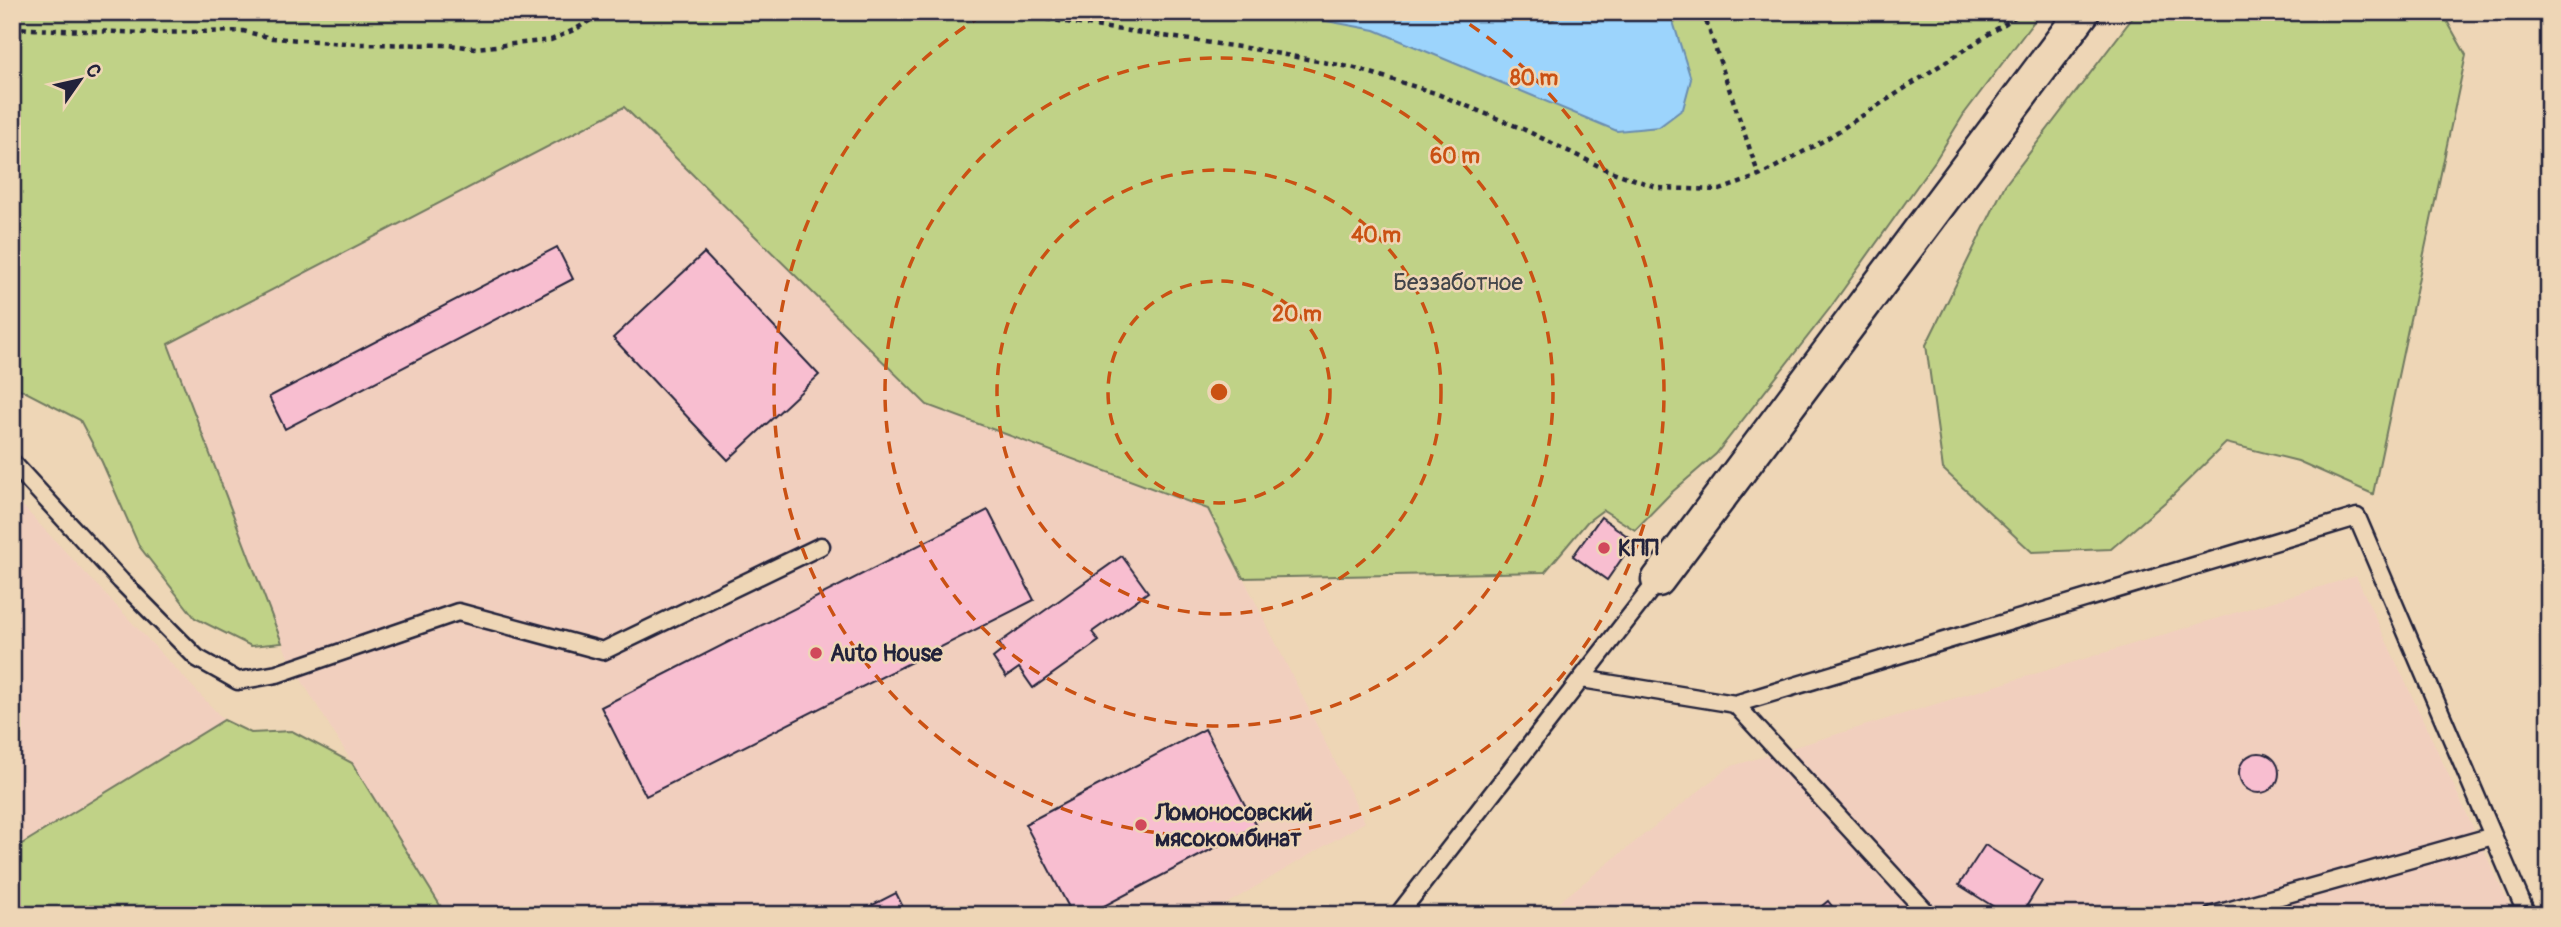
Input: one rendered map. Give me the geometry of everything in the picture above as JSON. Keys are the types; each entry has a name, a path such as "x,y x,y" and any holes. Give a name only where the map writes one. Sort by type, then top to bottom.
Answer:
{"street":[{"path":"1658,580 2083,12"}],"lane":[{"path":"12,462 121,581 197,658 238,681 276,674 458,612 603,651 821,546"},
{"path":"1582,679 1735,704 2357,517 2527,915"},
{"path":"1398,915 1658,580"},
{"path":"1735,704 1929,915"},
{"path":"2213,915 2493,836"}],"path":[{"path":"12,27 136,33 243,32 272,38 359,44 476,48 551,40 604,12"},
{"path":"997,12 1253,49 1355,68 1435,93 1523,129 1607,170 1659,188 1720,190 1759,176 1823,141 2023,12"},
{"path":"1703,12 1759,176"}],"shaded area":[{"path":"624,107 927,405 1209,509 1365,822 1208,915 446,915 289,660 168,344"},
{"path":"12,495 224,720 12,850"},
{"path":"2356,576 2514,915 1543,915 1729,767"}],"green space":[{"name":"Беззаботное","path":"12,12 2041,12 1964,114 1935,161 1830,308 1716,454 1671,493 1635,530 1603,510 1587,522 1545,572 1243,578 1208,509 927,405 624,107 168,344 282,643 251,646 195,618 139,546 102,462 80,420 12,385"},
{"path":"2137,12 2442,12 2466,55 2373,494 2298,461 2226,443 2171,497 2111,549 2032,552 1943,469 1926,345 2005,185"},
{"path":"224,720 251,733 292,731 352,763 446,915 12,915 12,850"}],"water":[{"path":"1278,12 1526,12 1530,16 1551,21 1564,12 1670,12 1691,79 1683,109 1659,127 1617,131 1375,30"}],"building":[{"path":"557,247 573,279 285,429 269,397"},
{"path":"704,253 819,375 728,460 613,338"},
{"path":"988,510 1034,600 646,796 601,707"},
{"name":"КПП","path":"1601,517 1634,541 1607,580 1573,556"},
{"path":"1122,556 1148,592 1092,632 1099,641 1033,688 1019,668 1006,677 993,658 1003,650 999,643"},
{"path":"1205,729 1256,826 1087,915 1073,915 1025,824"},
{"path":"2259,753 2273,759 2279,773 2273,787 2259,793 2245,787 2239,773 2245,759"},
{"path":"1985,845 2042,881 2021,915 2007,915 1959,885"},
{"path":"896,893 907,915 853,915"},
{"path":"1828,901 1839,915 1811,915"}],"place":[{"name":"КПП","path":"1604,548"},
{"name":"Auto House","path":"816,653"},
{"name":"Ломоносовский мясокомбинат","path":"1141,825"}]}
